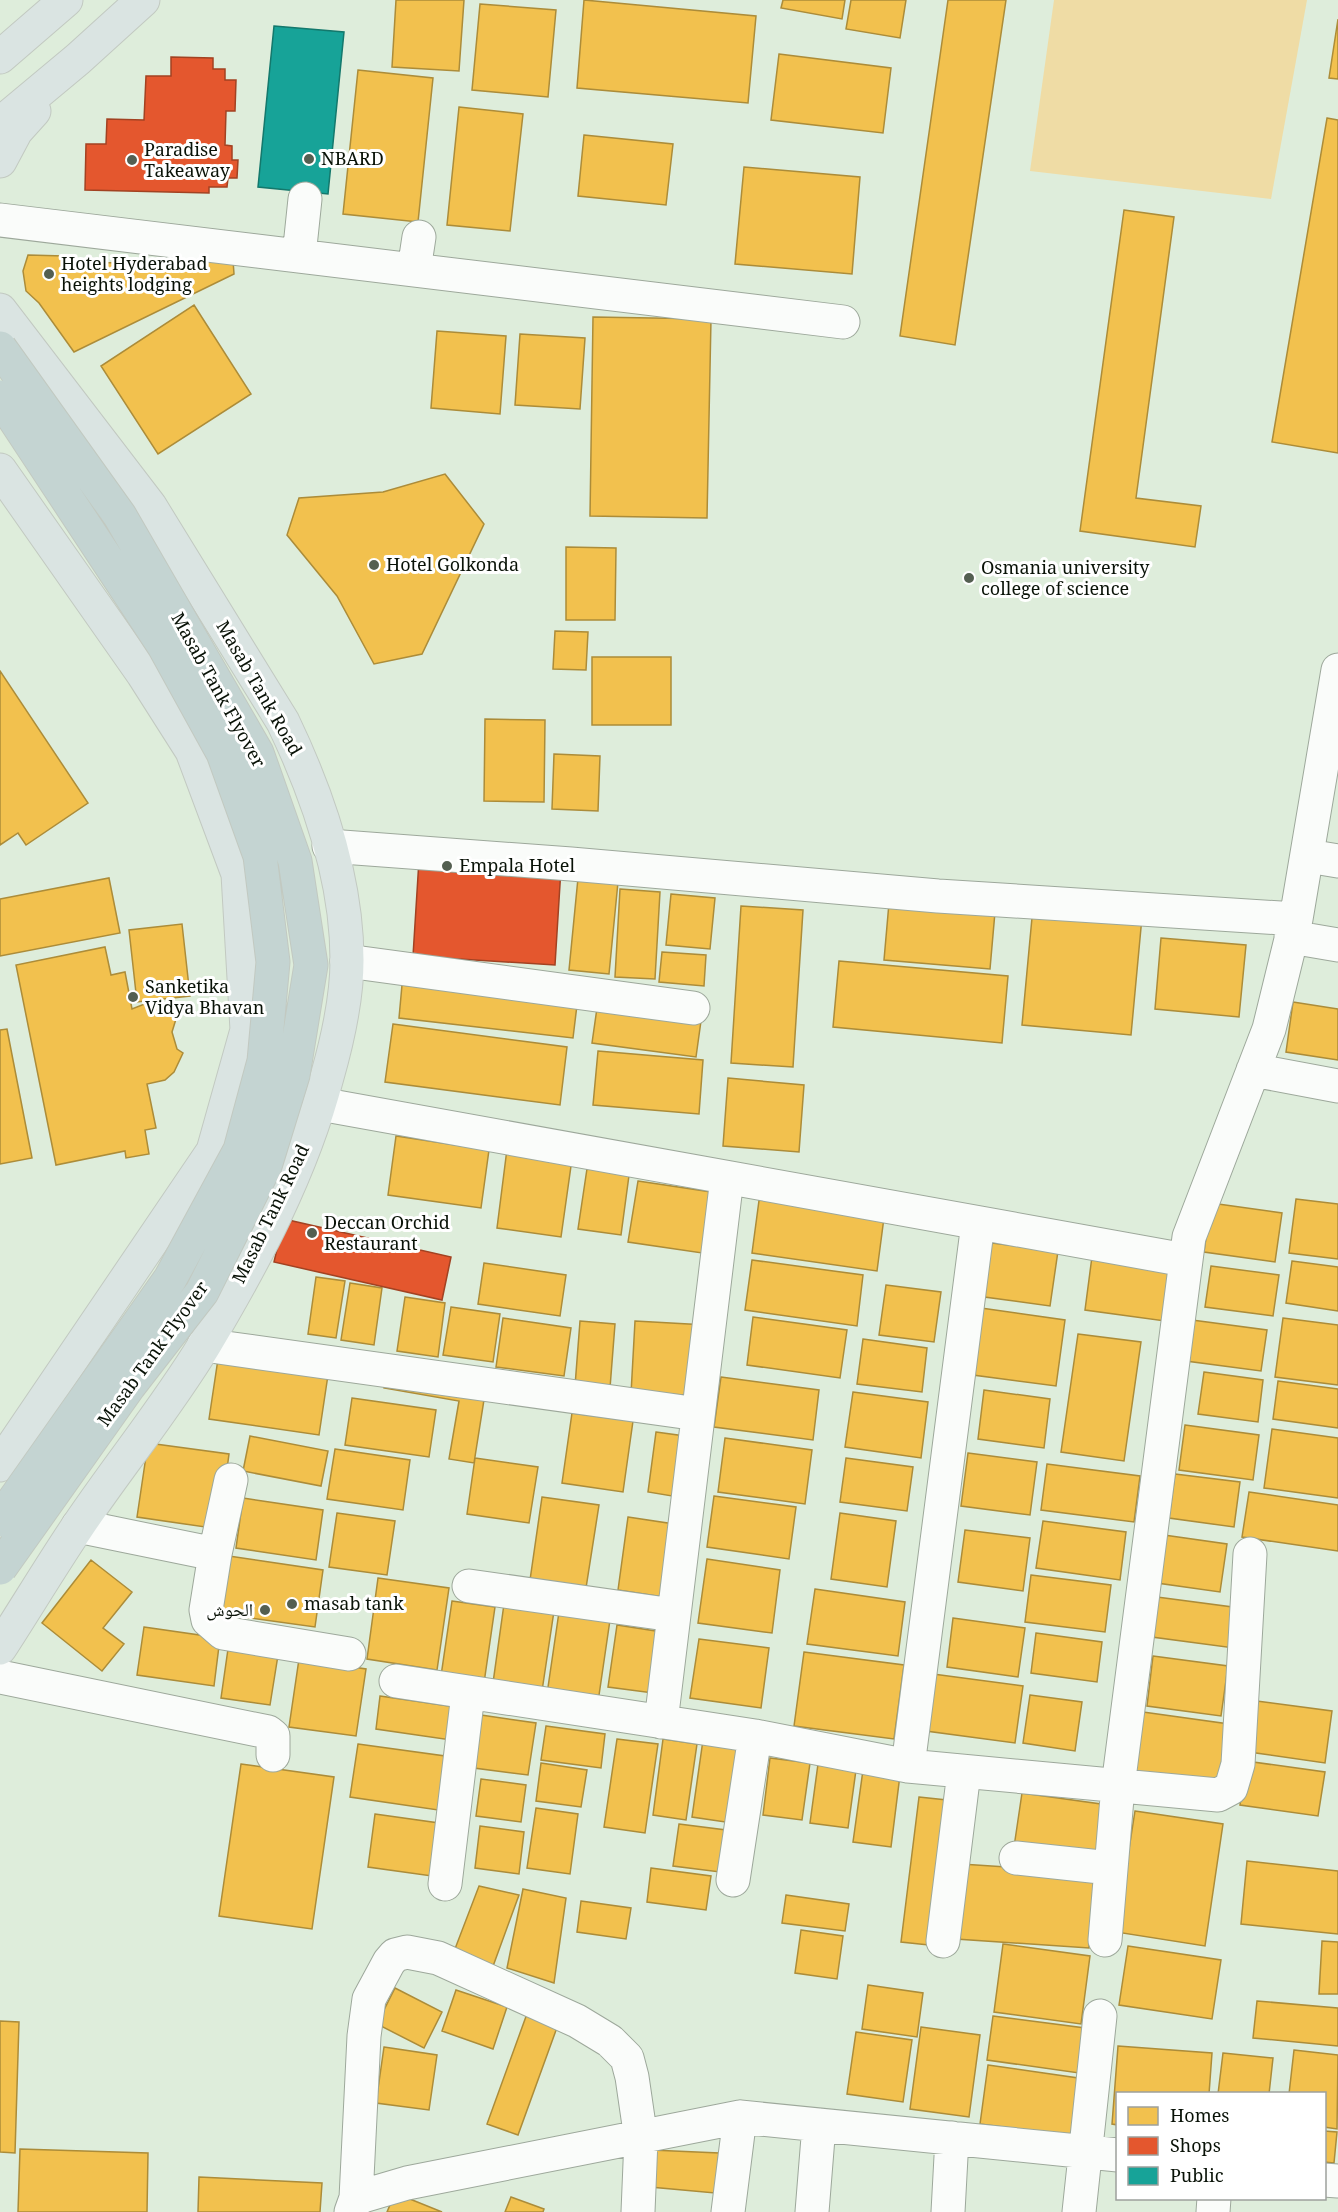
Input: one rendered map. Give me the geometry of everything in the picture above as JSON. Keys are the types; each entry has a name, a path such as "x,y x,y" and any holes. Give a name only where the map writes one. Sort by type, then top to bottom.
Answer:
{"highway":[{"name":"Masab Tank Flyover","path":"0,348 120,516 256,753 295,861 311,965 293,1075 265,1166 202,1292 129,1386 0,1568"},
{"name":"Masab Tank Flyover","path":"0,397 164,646 224,753 260,856 273,962 264,1061 240,1150 170,1279 0,1520"}],"main road":[{"path":"0,124 78,59 143,0"},
{"path":"0,38 55,10"},
{"path":"0,57 55,10"},
{"path":"0,161 16,131 78,59"},
{"name":"Masab Tank Road","path":"0,310 150,506 283,722 300,758 339,875 347,961 336,1044 320,1104 289,1186 204,1346 78,1526 0,1648"},
{"path":"23,503 100,440"},
{"path":"0,470 142,674 192,751 238,874 247,1030 213,1151 0,1464"},
{"path":"65,563 150,506"}],"street":[{"path":"299,256 305,199"},
{"path":"0,220 843,322"},
{"path":"414,270 419,237"},
{"path":"1105,1940 1118,1786 1188,1237 1269,1029 1294,928 1323,859 1338,670"},
{"path":"329,846 548,862 1294,928 1338,945"},
{"path":"347,961 693,1008"},
{"path":"1253,1070 1338,1086"},
{"path":"320,1104 1185,1260"},
{"path":"661,1722 727,1178"},
{"path":"909,1766 978,1223"},
{"path":"204,1346 698,1414"},
{"path":"231,1480 215,1554 206,1610 208,1620 223,1633 349,1654"},
{"path":"78,1526 215,1554"},
{"path":"396,1681 468,1694 755,1736 909,1766 1218,1795 1231,1788 1238,1764 1250,1554"},
{"path":"470,1587 674,1616"},
{"path":"0,1677 268,1732 273,1736 273,1755"},
{"path":"445,1884 468,1694"},
{"path":"732,1880 755,1736"},
{"path":"943,1941 964,1772"},
{"path":"1016,1858 1110,1868"},
{"path":"638,2212 641,2139 627,2058 610,2041 577,2021 438,1959 407,1952 395,1956 389,1962 369,1999 364,2036 353,2205 407,2183 641,2139 740,2117 1116,2155"},
{"path":"1078,2212 1100,2016"},
{"path":"728,2212 740,2117"},
{"path":"812,2212 819,2125"},
{"path":"948,2212 952,2138"}],"shaded area":[{"path":"1054,0 1307,0 1271,199 1030,171"}],"building: Homes":[{"path":"396,0 464,0 459,71 392,67"},
{"path":"584,0 756,16 748,103 577,88"},
{"path":"783,0 845,0 842,19 781,8"},
{"path":"851,0 906,0 900,38 846,29"},
{"path":"948,0 1006,0 955,345 900,336"},
{"path":"480,4 556,10 548,97 472,90"},
{"path":"1338,19 1338,79 1329,78"},
{"path":"779,54 891,68 883,133 771,120"},
{"path":"358,70 433,78 418,222 343,214"},
{"path":"459,107 523,114 510,231 447,225"},
{"path":"1327,118 1338,120 1338,453 1272,442"},
{"path":"584,135 673,144 666,205 578,196"},
{"path":"744,167 860,177 852,274 735,264"},
{"path":"1124,210 1174,217 1136,498 1201,506 1195,547 1080,531"},
{"path":"28,255 64,256 98,263 233,260 234,274 74,352 39,303 26,291 23,271"},
{"path":"194,305 251,394 158,454 101,366"},
{"path":"593,317 711,319 707,518 590,516"},
{"path":"437,331 506,336 500,414 431,408"},
{"path":"520,334 585,338 580,409 515,405"},
{"path":"445,474 484,524 422,654 374,664 337,596 287,535 299,498 383,492"},
{"path":"566,547 616,548 615,620 566,620"},
{"path":"555,631 588,632 586,670 553,669"},
{"path":"592,657 671,657 671,725 592,725"},
{"path":"0,671 88,803 26,845 18,833 0,845"},
{"path":"485,719 545,720 544,802 484,801"},
{"path":"554,754 600,756 598,811 552,809"},
{"path":"109,878 120,933 0,956 0,899"},
{"path":"578,878 618,882 609,974 569,970"},
{"path":"620,889 660,892 655,979 615,977"},
{"path":"671,894 715,898 710,949 666,945"},
{"path":"889,903 995,912 990,969 884,960"},
{"path":"741,906 803,910 793,1067 731,1063"},
{"path":"1033,907 1142,917 1131,1035 1022,1025"},
{"path":"182,924 190,996 137,1002 129,930"},
{"path":"1161,938 1246,945 1239,1017 1155,1009"},
{"path":"105,947 111,975 125,972 132,1009 147,1003 158,1006 176,1019 172,1032 177,1049 183,1053 174,1072 165,1080 147,1084 156,1128 145,1130 149,1154 126,1158 125,1151 56,1165 16,965"},
{"path":"662,952 706,955 704,986 659,982"},
{"path":"839,961 1008,976 1002,1043 833,1027"},
{"path":"402,985 577,1005 573,1038 399,1018"},
{"path":"1293,1002 1338,1009 1338,1060 1286,1052"},
{"path":"597,1008 701,1021 696,1057 592,1043"},
{"path":"393,1024 567,1047 560,1105 385,1082"},
{"path":"7,1029 32,1158 0,1164 0,1030"},
{"path":"598,1051 703,1060 699,1114 593,1105"},
{"path":"728,1078 804,1085 799,1152 723,1146"},
{"path":"396,1136 489,1150 481,1208 388,1195"},
{"path":"507,1149 572,1159 561,1237 497,1228"},
{"path":"588,1162 630,1168 621,1235 578,1229"},
{"path":"638,1181 718,1193 709,1254 628,1242"},
{"path":"760,1193 885,1210 877,1271 752,1253"},
{"path":"1296,1199 1338,1204 1338,1259 1289,1253"},
{"path":"1211,1203 1282,1213 1275,1262 1204,1252"},
{"path":"984,1242 1058,1251 1050,1306 977,1296"},
{"path":"1093,1249 1173,1261 1165,1321 1085,1310"},
{"path":"752,1260 863,1275 857,1326 745,1310"},
{"path":"1292,1261 1338,1267 1338,1311 1286,1303"},
{"path":"484,1263 566,1275 560,1316 478,1304"},
{"path":"1211,1266 1279,1275 1273,1316 1205,1307"},
{"path":"316,1277 345,1281 336,1338 308,1334"},
{"path":"350,1283 382,1288 374,1345 341,1340"},
{"path":"886,1285 941,1292 934,1342 879,1335"},
{"path":"405,1297 445,1303 438,1357 397,1351"},
{"path":"451,1307 500,1314 493,1362 443,1355"},
{"path":"981,1308 1065,1320 1056,1386 973,1375"},
{"path":"753,1317 847,1330 840,1378 747,1365"},
{"path":"503,1318 571,1328 564,1376 496,1367"},
{"path":"1283,1318 1338,1325 1338,1385 1275,1377"},
{"path":"1192,1320 1267,1330 1261,1371 1186,1361"},
{"path":"580,1321 615,1324 610,1388 575,1386"},
{"path":"635,1321 706,1325 698,1395 631,1394"},
{"path":"1078,1334 1141,1342 1124,1461 1061,1452"},
{"path":"863,1339 927,1348 922,1392 857,1384"},
{"path":"218,1359 328,1375 319,1435 209,1419"},
{"path":"387,1371 486,1387 474,1463 449,1459 459,1401 384,1388"},
{"path":"1204,1372 1263,1380 1258,1422 1198,1414"},
{"path":"721,1377 819,1390 813,1440 714,1427"},
{"path":"1278,1381 1338,1389 1338,1428 1273,1419"},
{"path":"984,1390 1050,1399 1044,1448 978,1439"},
{"path":"853,1392 928,1402 921,1458 845,1447"},
{"path":"352,1398 436,1410 429,1457 345,1445"},
{"path":"572,1413 633,1421 623,1492 562,1483"},
{"path":"1185,1425 1259,1435 1253,1480 1179,1470"},
{"path":"1272,1429 1338,1438 1338,1498 1264,1488"},
{"path":"656,1432 692,1437 684,1498 648,1492"},
{"path":"250,1436 328,1451 321,1486 243,1471"},
{"path":"725,1438 812,1450 805,1504 718,1492"},
{"path":"148,1443 229,1454 219,1529 137,1517"},
{"path":"335,1449 410,1460 403,1510 327,1499"},
{"path":"968,1453 1037,1462 1030,1515 961,1506"},
{"path":"475,1458 538,1467 529,1523 467,1514"},
{"path":"846,1458 913,1467 907,1511 840,1502"},
{"path":"1047,1464 1140,1476 1134,1522 1041,1510"},
{"path":"1175,1474 1240,1482 1234,1527 1169,1518"},
{"path":"1249,1492 1338,1505 1338,1551 1242,1537"},
{"path":"714,1496 796,1507 789,1559 707,1547"},
{"path":"542,1497 599,1505 586,1588 530,1580"},
{"path":"243,1498 323,1510 316,1560 236,1548"},
{"path":"337,1513 395,1521 387,1575 329,1567"},
{"path":"840,1513 896,1521 887,1587 831,1579"},
{"path":"628,1517 674,1524 663,1597 618,1590"},
{"path":"1043,1521 1126,1532 1120,1580 1036,1568"},
{"path":"965,1530 1030,1538 1023,1591 958,1582"},
{"path":"1164,1535 1227,1544 1220,1592 1157,1583"},
{"path":"222,1555 323,1570 315,1627 214,1613"},
{"path":"707,1559 780,1570 772,1633 698,1623"},
{"path":"91,1560 132,1592 103,1628 124,1644 102,1671 42,1623"},
{"path":"1031,1575 1111,1585 1105,1632 1025,1622"},
{"path":"378,1578 449,1588 437,1670 367,1659"},
{"path":"815,1589 905,1602 898,1656 807,1644"},
{"path":"1157,1597 1240,1608 1234,1648 1152,1637"},
{"path":"452,1601 495,1607 484,1683 441,1676"},
{"path":"504,1604 554,1611 542,1691 493,1683"},
{"path":"559,1612 610,1620 598,1702 547,1694"},
{"path":"953,1618 1025,1628 1018,1677 947,1667"},
{"path":"617,1625 662,1632 653,1693 608,1687"},
{"path":"144,1627 220,1638 214,1686 137,1675"},
{"path":"1036,1633 1102,1642 1097,1682 1031,1673"},
{"path":"699,1639 769,1648 761,1708 690,1698"},
{"path":"229,1642 279,1649 270,1705 221,1698"},
{"path":"804,1652 904,1665 894,1739 794,1726"},
{"path":"1153,1656 1228,1666 1221,1716 1147,1706"},
{"path":"299,1659 366,1669 356,1736 289,1727"},
{"path":"933,1674 1023,1686 1015,1743 926,1731"},
{"path":"1030,1695 1082,1702 1075,1751 1023,1743"},
{"path":"380,1696 456,1707 451,1740 376,1729"},
{"path":"1249,1700 1332,1711 1325,1763 1242,1751"},
{"path":"1143,1712 1236,1725 1227,1789 1134,1777"},
{"path":"481,1715 536,1723 528,1775 474,1768"},
{"path":"546,1726 605,1734 601,1768 541,1760"},
{"path":"617,1739 658,1744 645,1833 604,1827"},
{"path":"663,1739 697,1744 686,1820 653,1815"},
{"path":"703,1740 742,1745 732,1823 692,1817"},
{"path":"358,1744 445,1756 438,1810 350,1797"},
{"path":"770,1758 810,1763 802,1820 763,1815"},
{"path":"1246,1761 1325,1772 1318,1816 1240,1805"},
{"path":"541,1763 587,1770 581,1807 536,1801"},
{"path":"241,1764 334,1777 312,1929 219,1916"},
{"path":"818,1764 856,1770 848,1828 810,1823"},
{"path":"863,1770 900,1775 891,1847 853,1842"},
{"path":"481,1779 526,1785 521,1822 476,1816"},
{"path":"1022,1793 1108,1805 1101,1859 1014,1847"},
{"path":"919,1797 956,1801 938,1946 901,1942"},
{"path":"536,1808 578,1814 570,1874 527,1868"},
{"path":"1135,1811 1223,1824 1205,1946 1116,1932"},
{"path":"375,1814 446,1824 439,1877 368,1867"},
{"path":"679,1824 726,1830 720,1872 673,1866"},
{"path":"480,1826 524,1832 519,1874 475,1868"},
{"path":"1247,1861 1338,1871 1338,1934 1241,1924"},
{"path":"961,1864 1094,1873 1089,1948 956,1939"},
{"path":"651,1868 711,1876 706,1910 647,1902"},
{"path":"479,1886 519,1895 492,1969 453,1954"},
{"path":"523,1889 566,1898 554,1983 507,1968"},
{"path":"786,1895 849,1904 845,1931 782,1923"},
{"path":"581,1901 631,1908 626,1939 577,1932"},
{"path":"801,1930 843,1936 837,1979 795,1973"},
{"path":"1322,1941 1338,1942 1338,1994 1319,1994"},
{"path":"1003,1944 1090,1956 1081,2024 994,2012"},
{"path":"1128,1946 1221,1960 1212,2019 1119,2005"},
{"path":"868,1985 923,1993 917,2037 862,2029"},
{"path":"395,1988 442,2012 424,2048 377,2024"},
{"path":"456,1990 507,2007 493,2049 442,2031"},
{"path":"1257,2001 1338,2008 1338,2046 1253,2038"},
{"path":"528,2011 559,2022 518,2135 487,2124"},
{"path":"993,2016 1085,2028 1079,2073 987,2060"},
{"path":"0,2021 19,2022 15,2153 0,2152"},
{"path":"921,2027 980,2035 969,2117 910,2109"},
{"path":"856,2032 912,2040 903,2102 847,2094"},
{"path":"1118,2046 1212,2053 1209,2092 1116,2092 1116,2125 1112,2124"},
{"path":"384,2047 437,2055 429,2110 376,2103"},
{"path":"1294,2050 1338,2055 1337,2129 1326,2127 1326,2092 1289,2092"},
{"path":"1223,2053 1273,2058 1269,2092 1218,2092"},
{"path":"988,2065 1085,2079 1077,2137 980,2124"},
{"path":"1326,2131 1337,2132 1334,2163 1326,2162"},
{"path":"20,2149 148,2153 147,2212 18,2212"},
{"path":"651,2150 719,2153 715,2193 650,2187"},
{"path":"199,2177 322,2183 320,2212 198,2212"},
{"path":"395,2193 442,2212 387,2212"},
{"path":"511,2197 544,2209 543,2212 505,2212"}],"building: Shops":[{"path":"171,57 213,58 213,69 225,69 225,80 236,80 235,111 226,111 225,145 232,146 232,160 238,160 237,178 228,178 227,187 209,187 209,193 85,190 86,144 106,144 107,119 144,120 146,76 171,76"},
{"path":"419,860 561,868 555,965 413,956"},
{"path":"284,1219 451,1257 442,1300 274,1262"}],"building: Public":[{"path":"274,26 344,32 328,194 258,187"}],"place":[{"name":"NBARD","path":"309,159"},
{"name":"Paradise Takeaway","path":"132,160"},
{"name":"Hotel Hyderabad heights lodging","path":"49,274"},
{"name":"Hotel Golkonda","path":"374,565"},
{"name":"Osmania university college of science","path":"969,578"},
{"name":"Empala Hotel","path":"447,866"},
{"name":"Sanketika Vidya Bhavan","path":"133,997"},
{"name":"Deccan Orchid Restaurant","path":"312,1233"},
{"name":"masab tank","path":"292,1604"},
{"name":"الحوش","path":"265,1610"}]}
